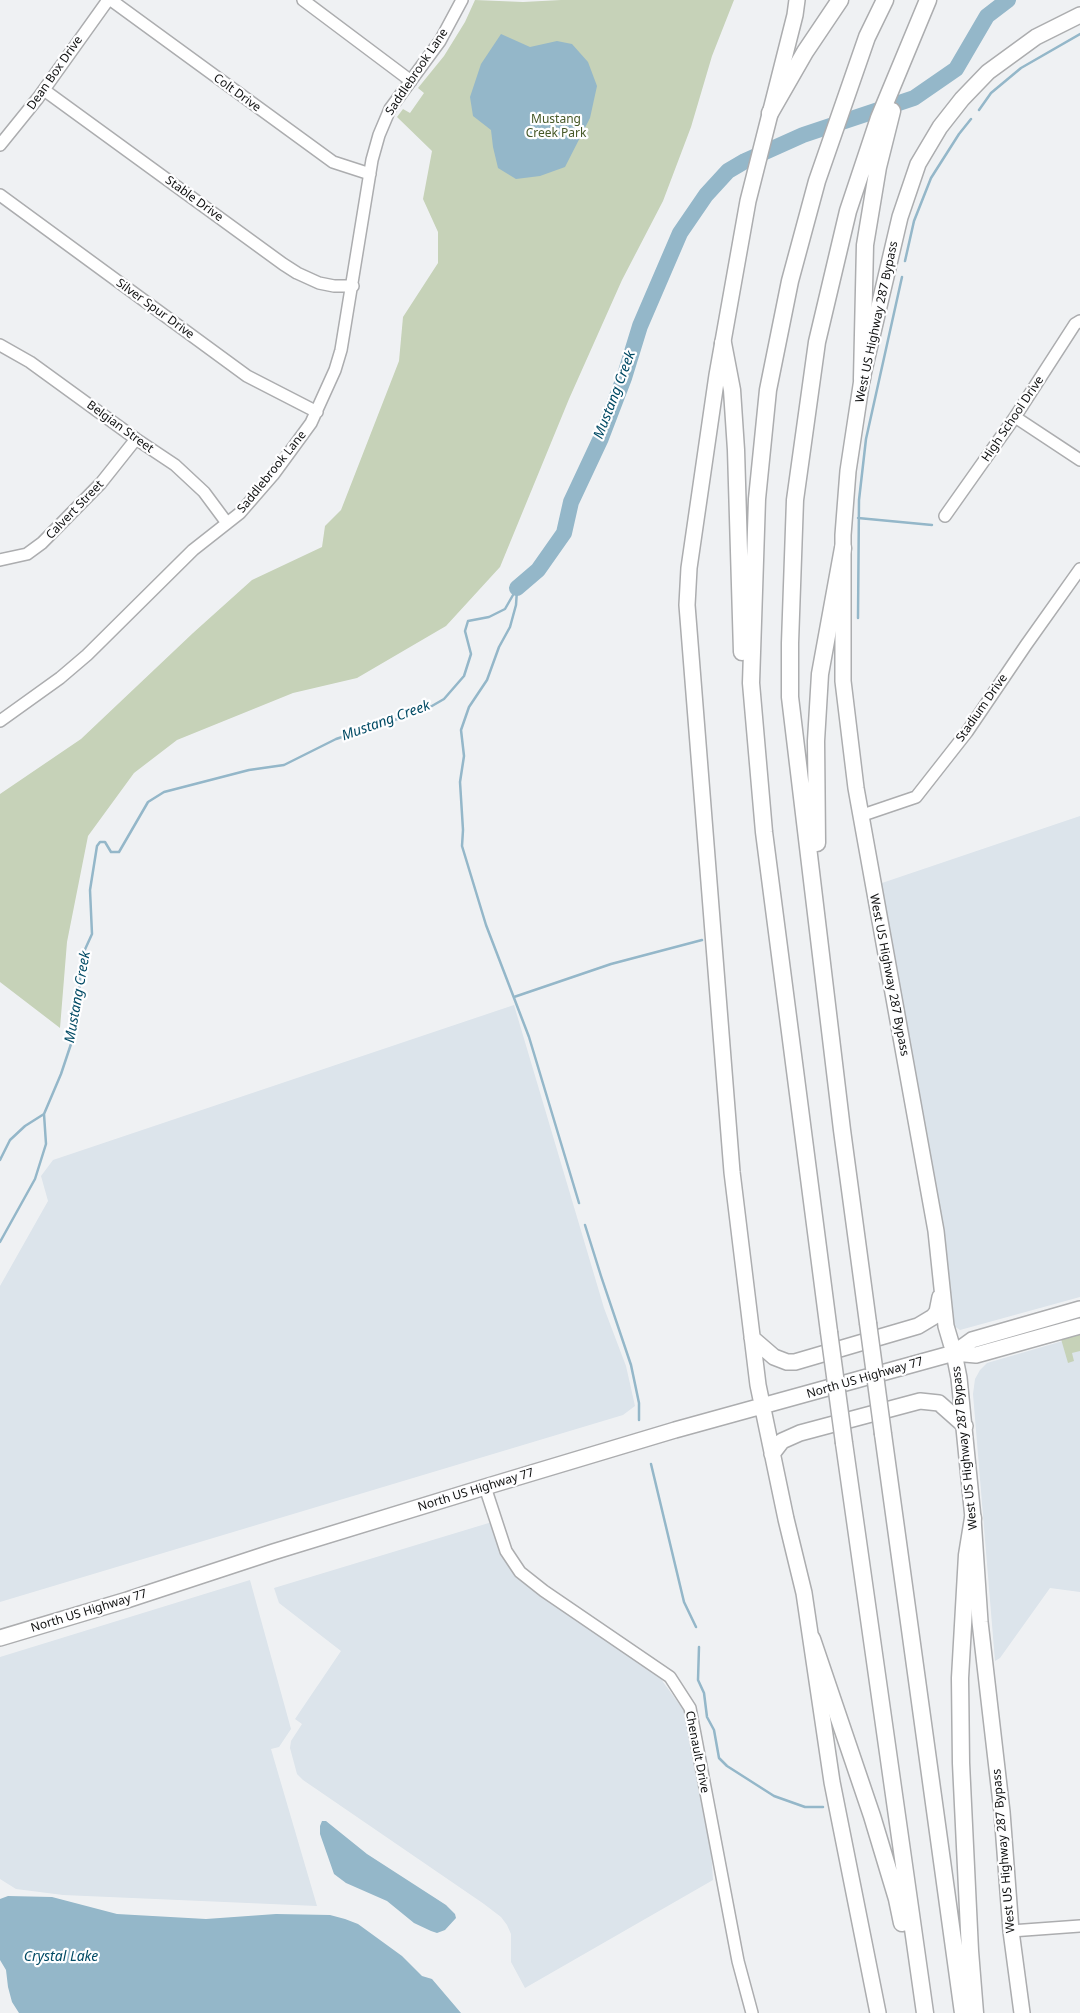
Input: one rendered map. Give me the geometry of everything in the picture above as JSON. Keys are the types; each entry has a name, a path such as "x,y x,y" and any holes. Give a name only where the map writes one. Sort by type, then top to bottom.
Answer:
{"highway":[{"path":"768,118 805,52 840,0"},
{"path":"885,0 867,37 817,181 790,281 768,390 757,499 751,683 764,832 829,1332 925,2013"},
{"path":"928,0 865,159 848,211 817,342 795,500 790,697 842,1130 963,2013"},
{"path":"862,379 865,245 881,154 902,65"},
{"path":"723,342 732,390 742,659 746,689 753,704"},
{"path":"815,903 817,867 816,741 820,674 828,618 843,548"},
{"path":"973,1518 966,1555 960,1697 960,1763 975,2013"},
{"path":"812,1639 872,1816 897,1899 919,2013"}],"main road":[{"path":"797,0 795,16 748,201 717,375 691,553 687,605 732,1172 758,1385 804,1593 832,1782 878,2013"},
{"name":"West US Highway 287 Bypass","path":"1022,2013 1011,1931 1002,1812 980,1622 965,1426 954,1353 946,1326 941,1294 934,1223 860,816 843,681 843,548 848,471 862,379 900,217 918,164 940,127 962,99 988,72 1036,37 1080,15"},
{"path":"752,1338 774,1357 787,1362 795,1362 926,1322 937,1312 941,1294"},
{"name":"North US Highway 77","path":"0,1638 485,1487 763,1406 954,1353 972,1340 1080,1309"},
{"name":"North US Highway 77","path":"954,1353 976,1355 1080,1326"},
{"path":"772,1454 782,1441 794,1435 920,1400 939,1403 965,1426"}],"street":[{"name":"Dean Box Drive","path":"0,145 44,90 109,0"},
{"name":"Colt Drive","path":"109,0 333,162 370,174"},
{"path":"303,0 411,81"},
{"name":"Saddlebrook Lane","path":"2,716 60,678 87,654 186,556 240,512 297,445 317,412 335,370 341,350 370,174 384,120 440,41 462,0"},
{"name":"Stable Drive","path":"44,90 297,273 318,282 334,286 353,286"},
{"name":"Silver Spur Drive","path":"0,195 246,376 317,412"},
{"name":"High School Drive","path":"945,516 1015,417 1075,324 1080,321"},
{"name":"Belgian Street","path":"0,345 30,362 136,440 175,465 204,492 226,523"},
{"path":"1015,417 1080,460"},
{"name":"Calvert Street","path":"0,560 27,554 42,543 101,483 136,440"},
{"name":"Stadium Drive","path":"860,816 916,797 967,732 1080,569"},
{"name":"Chenault Drive","path":"485,1487 504,1546 520,1572 544,1591 670,1677 690,1708 736,1952 752,2013"},
{"path":"1011,1931 1080,1926"}],"shaded area":[{"path":"1080,816 1080,1297 960,1330 951,1324 879,884"},
{"path":"514,1005 604,1308 626,1366 635,1406 623,1415 0,1602 0,1286 48,1201 41,1176 53,1160"},
{"path":"1080,1336 1080,1592 1050,1588 1000,1658 995,1661 973,1394 975,1379 987,1363"},
{"path":"502,1519 510,1544 522,1567 647,1657 653,1657 663,1682 686,1713 711,1848 713,1880 525,1988 511,1962 511,1934 501,1917 297,1774 290,1748 291,1741 302,1724 295,1719 341,1651 279,1603 274,1588"},
{"path":"250,1580 291,1729 279,1747 271,1749 317,1906 63,1895 16,1889 0,1879 0,1657"}],"green space":[{"name":"Mustang Creek Park","path":"475,0 523,2 561,0 734,0 712,56 691,127 663,201 622,280 569,399 500,567 446,626 357,678 293,693 177,740 134,773 88,836 67,942 60,1028 0,982 0,794 81,739 252,580 322,547 325,526 341,510 399,361 403,317 438,263 438,232 423,199 432,151 397,117 403,109 410,113 424,93 418,88 444,56 465,22"},
{"path":"1080,1329 1080,1351 1072,1353 1074,1361 1068,1363 1061,1339 1065,1333"}],"water":[{"path":"501,34 530,47 557,41 572,44 588,62 597,86 590,118 565,167 540,176 516,179 498,168 491,130 473,116 470,97 481,64"},
{"path":"322,1821 326,1821 367,1854 446,1905 455,1914 456,1918 445,1930 437,1933 414,1923 387,1901 346,1883 334,1874 320,1834"},
{"name":"Crystal Lake","path":"8,1896 52,1897 117,1914 206,1919 276,1914 330,1915 358,1924 402,1956 422,1976 432,1979 461,2013 19,2013 12,2002 6,1970 0,1960 0,1899"}],"waterway":[{"name":"Mustang Creek","path":"517,588 538,570 564,533 571,502 601,438 624,378 640,326 680,233 706,195 728,171 745,161 803,135 914,98 956,69 987,16 1008,0"},
{"path":"979,110 991,93 1021,68 1080,34"},
{"path":"905,261 914,221 931,178 959,134 971,119"},
{"path":"858,618 859,500 866,439 902,277"},
{"path":"858,518 932,525"},
{"name":"Mustang Creek","path":"0,1242 35,1179 46,1144 44,1114 71,1044 82,956 92,934 90,890 97,846 100,842 105,842 111,852 119,852 148,802 164,792 249,770 284,765 336,739 425,710 444,699 464,676 471,654 465,631 468,621 489,617 505,609 517,588"},
{"path":"517,590 516,605 510,627 499,647 487,680 469,707 461,730 464,756 460,782 462,846 486,925 529,1037 579,1203"},
{"path":"514,997 611,964 702,940"},
{"path":"0,1160 10,1140 25,1126 44,1114"},
{"path":"585,1225 631,1365 639,1403 639,1420"},
{"path":"651,1464 684,1602 696,1627"},
{"path":"699,1647 698,1680 704,1693 707,1717 714,1730 719,1758 727,1766 774,1796 805,1807 823,1807"}]}
